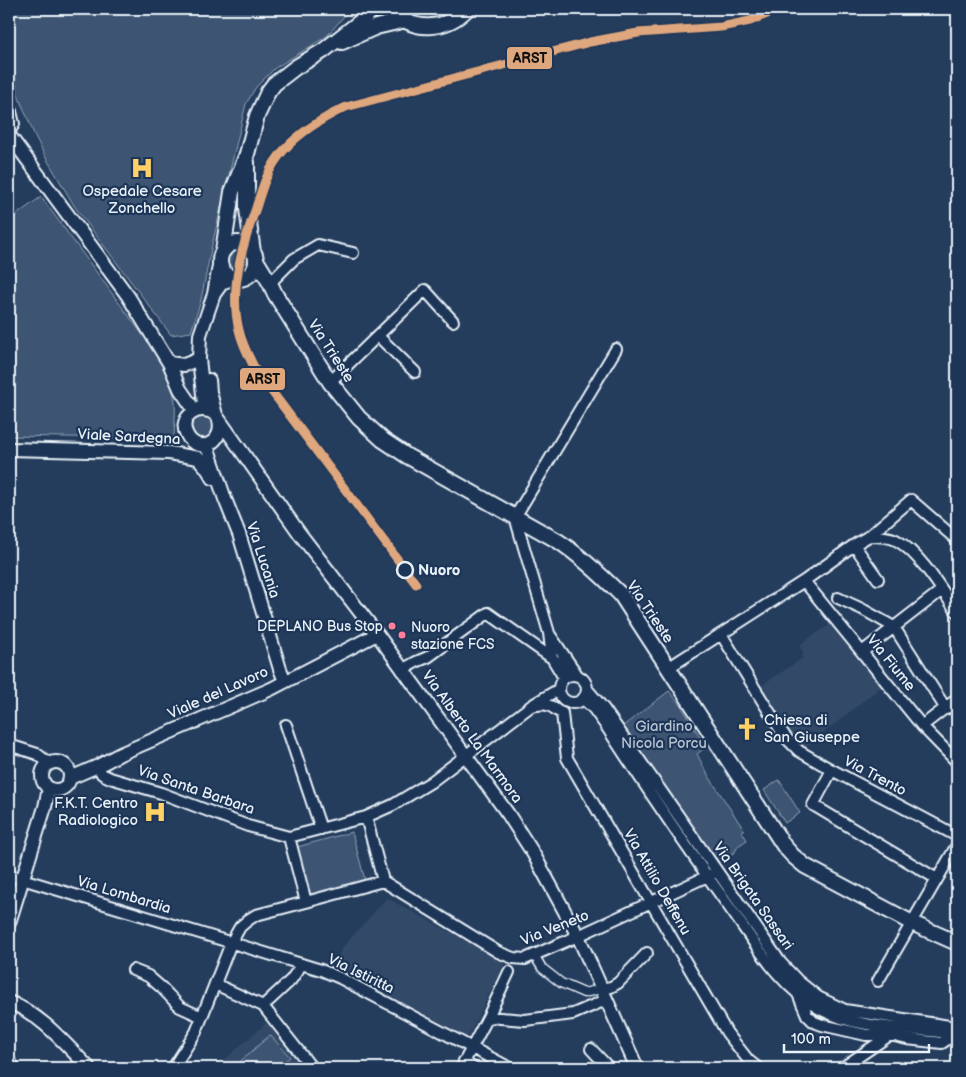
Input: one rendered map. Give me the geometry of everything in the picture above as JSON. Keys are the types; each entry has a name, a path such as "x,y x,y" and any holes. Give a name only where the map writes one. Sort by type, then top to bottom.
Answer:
{"main road":[{"path":"323,51 373,9"},
{"path":"393,9 406,20 422,26 440,26 450,22 466,9"},
{"path":"247,154 247,209 255,265 250,274 236,278 224,271 222,256 232,192 247,154 257,116 271,88 296,67 323,51 376,27 406,20"},
{"path":"222,256 230,245 238,243 247,246 255,256"},
{"name":"Via Trieste","path":"255,256 330,382 358,418 383,440 407,456 576,553 598,571 621,595 784,846 793,856 805,866 912,923 957,943"},
{"name":"Via Trieste","path":"236,278 254,281 273,288"}],"street":[{"path":"9,103 14,124 9,133 128,296 169,363 180,389 197,410 210,411 217,418"},
{"path":"273,288 294,259 318,245 354,253"},
{"path":"169,453 204,446 218,437 220,428 210,392 200,335 214,294 222,256"},
{"path":"214,294 222,283 236,278"},
{"path":"330,382 425,290 453,321"},
{"path":"378,336 415,372"},
{"path":"552,658 548,633 515,517 616,349"},
{"path":"169,363 184,365 203,357"},
{"path":"203,357 204,403 187,419 185,430 190,440 204,446"},
{"name":"Via Alberto La Marmora","path":"217,418 300,534 377,634 508,814 533,853 578,936 637,1068"},
{"name":"Via Lucania","path":"204,446 239,534 285,681"},
{"name":"Viale Sardegna","path":"9,449 169,453 198,458 206,467 225,499"},
{"path":"668,668 804,581 869,536 911,500 957,540"},
{"path":"869,536 883,536 895,539 913,552 957,612"},
{"path":"854,545 878,579"},
{"name":"Via Fiume","path":"804,581 922,726 957,762"},
{"path":"862,652 942,590"},
{"path":"838,598 862,609 894,628 946,709"},
{"path":"402,670 428,658 488,613 552,658 571,676 585,681 588,689 586,696 584,699 573,704 564,713 559,713 551,706 541,704 531,706"},
{"path":"548,633 571,676"},
{"name":"Viale del Lavoro","path":"70,778 120,754 271,689 377,634"},
{"name":"Via Trento","path":"721,634 787,740 798,751 957,836"},
{"path":"571,676 559,684 558,689 564,701 573,704"},
{"path":"306,902 289,838 366,817 393,805 431,782 531,706 558,689"},
{"name":"Via Brigata Sassari","path":"588,689 604,709 781,963 798,981 818,996 845,1010 957,1031"},
{"name":"Via Brigata Sassari","path":"584,699 606,726 707,876 775,970 798,993 820,1009 838,1017 872,1026 957,1031"},
{"path":"922,726 957,699"},
{"name":"Via Attilio Deffenu","path":"562,713 567,758 727,1032 756,1068"},
{"path":"286,725 321,829"},
{"path":"9,745 37,754 49,763"},
{"path":"49,763 62,763 68,769 70,778 66,786 54,790 46,786 42,778 43,769 49,763"},
{"name":"Via Santa Barbara","path":"98,766 102,774 110,778 161,793 248,826 289,838"},
{"path":"832,770 813,805 937,879"},
{"path":"9,923 45,807 49,788"},
{"path":"173,1068 196,1032 231,943 240,927 256,915 383,881 366,817"},
{"path":"878,981 957,845"},
{"name":"Via Veneto","path":"383,881 498,952 513,958 524,959 717,871"},
{"name":"Via Lombardia","path":"9,875 231,943"},
{"name":"Via Istiritta","path":"231,943 302,964 340,978 510,1068"},
{"path":"488,1017 525,1020 573,1014 618,983 647,953"},
{"path":"534,955 542,968 561,983 584,992 604,994"},
{"path":"262,1006 291,980 302,964"},
{"path":"133,970 148,976 180,1007 202,1017"},
{"path":"474,1068 463,1065 509,972"},
{"path":"215,984 262,1006 312,1068"},
{"name":"Via Brigata Sassari","path":"798,993 807,1015 814,1022 822,1025 866,1035 890,1036 942,1043 957,1031"},
{"path":"9,1002 50,1028 89,1068"},
{"path":"842,1068 890,1036"},
{"path":"591,1049 609,1068"},
{"path":"9,1061 15,1068"}],"shaded area":[{"path":"831,624 882,686 806,747 799,743 761,686 803,658 802,655 804,653 799,645"},
{"path":"387,898 505,962 468,1037 333,967 342,948"},
{"path":"267,1022 302,1068 215,1068"}],"green space":[{"name":"Ospedale Cesare Zonchello","path":"9,9 350,9 327,36 275,68 256,87 246,104 211,249 201,300 191,332 171,335 75,207 45,156 18,95 10,53"},
{"path":"41,197 159,357 173,391 175,412 174,439 9,436 9,220"},
{"path":"233,248 243,248 250,255 250,265 243,272 233,272 226,265 226,255"},
{"path":"202,416 210,419 213,427 210,435 202,438 194,435 191,427 194,419"},
{"name":"Giardino Nicola Porcu","path":"669,691 680,704 706,747 697,754 708,775 744,830 742,832 747,840 738,846 735,852 716,863 623,726"},
{"path":"779,780 800,813 785,823 764,790"},
{"path":"352,832 365,880 310,895 297,847"},
{"path":"270,1035 290,1057 277,1068 233,1068"}],"transit line":[{"name":"ARST","path":"416,584 255,369 242,340 236,315 235,299 238,268 261,192 274,163 284,150 305,131 346,107 590,42 638,33 721,27 750,21 779,9"}],"place":[{"name":"Ospedale Cesare Zonchello","path":"142,168"},
{"name":"Nuoro","path":"405,570"},
{"name":"DEPLANO Bus Stop","path":"392,626"},
{"name":"Nuoro stazione FCS","path":"402,635"},
{"name":"Chiesa di San Giuseppe","path":"747,729"},
{"name":"F.K.T. Centro Radiologico","path":"155,812"}]}
